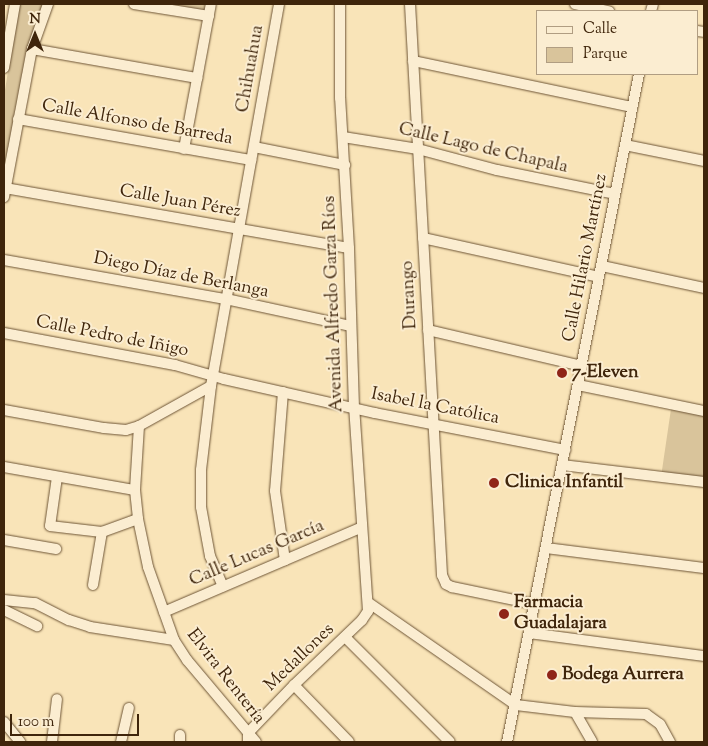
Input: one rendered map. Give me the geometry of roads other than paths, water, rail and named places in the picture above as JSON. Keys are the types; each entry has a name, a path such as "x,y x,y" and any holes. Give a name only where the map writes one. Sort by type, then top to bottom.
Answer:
{"street":[{"path":"4,66 8,14 15,4"},
{"path":"5,193 32,49 48,4"},
{"path":"134,4 209,16"},
{"path":"184,148 211,4"},
{"name":"Chihuahua","path":"223,586 210,556 201,508 201,470 212,381 279,4"},
{"name":"Avenida Alfredo Garza Ríos","path":"340,4 338,71 349,248 354,408 369,603"},
{"name":"Durango","path":"410,4 441,569 446,584 452,587 534,604"},
{"path":"575,4 604,10"},
{"path":"32,49 197,78"},
{"path":"414,61 632,108"},
{"name":"Calle Hilario Martínez","path":"507,742 516,705 534,604 639,75"},
{"name":"Calle Alfonso de Barreda","path":"18,118 251,160"},
{"name":"Calle Lago de Chapala","path":"343,137 418,148 497,170 615,194"},
{"path":"624,145 704,161"},
{"name":"Calle Alfonso de Barreda","path":"254,147 345,165"},
{"name":"Calle Juan Pérez","path":"5,193 239,228 349,248"},
{"path":"423,238 599,277"},
{"name":"Diego Díaz de Berlanga","path":"4,260 226,299 351,326"},
{"path":"602,266 704,288"},
{"path":"428,330 582,366"},
{"name":"Calle Pedro de Iñigo","path":"4,334 175,365 212,381"},
{"path":"4,410 104,428 126,430 139,426 212,381"},
{"name":"Isabel la Católica","path":"212,381 283,392 565,450"},
{"path":"578,385 704,411"},
{"path":"283,392 274,484 276,510 285,560"},
{"name":"Elvira Rentería","path":"139,426 135,490 138,519 148,566 174,640 187,660 248,738 256,742"},
{"path":"562,465 704,482"},
{"path":"4,466 135,490"},
{"path":"58,477 50,526 102,532 138,519"},
{"name":"Calle Lucas García","path":"164,612 362,527"},
{"path":"93,585 102,532"},
{"path":"4,540 51,548"},
{"path":"546,548 704,568"},
{"path":"4,600 35,603 69,620 90,627 174,640"},
{"path":"369,603 516,705 575,712 646,714 660,724 670,742"},
{"name":"Medallones","path":"248,738 294,685 366,616 369,603"},
{"path":"4,610 37,626"},
{"path":"529,633 704,656"},
{"path":"345,637 450,742"},
{"path":"294,685 349,742"},
{"path":"52,742 56,698"},
{"path":"121,742 129,708"},
{"path":"575,712 592,742"},
{"path":"4,722 20,742"}],"place":[{"name":"7-Eleven","path":"562,373"},
{"name":"Clinica Infantil","path":"494,483"},
{"name":"Farmacia Guadalajara","path":"504,614"},
{"name":"Bodega Aurrera","path":"552,675"}]}
